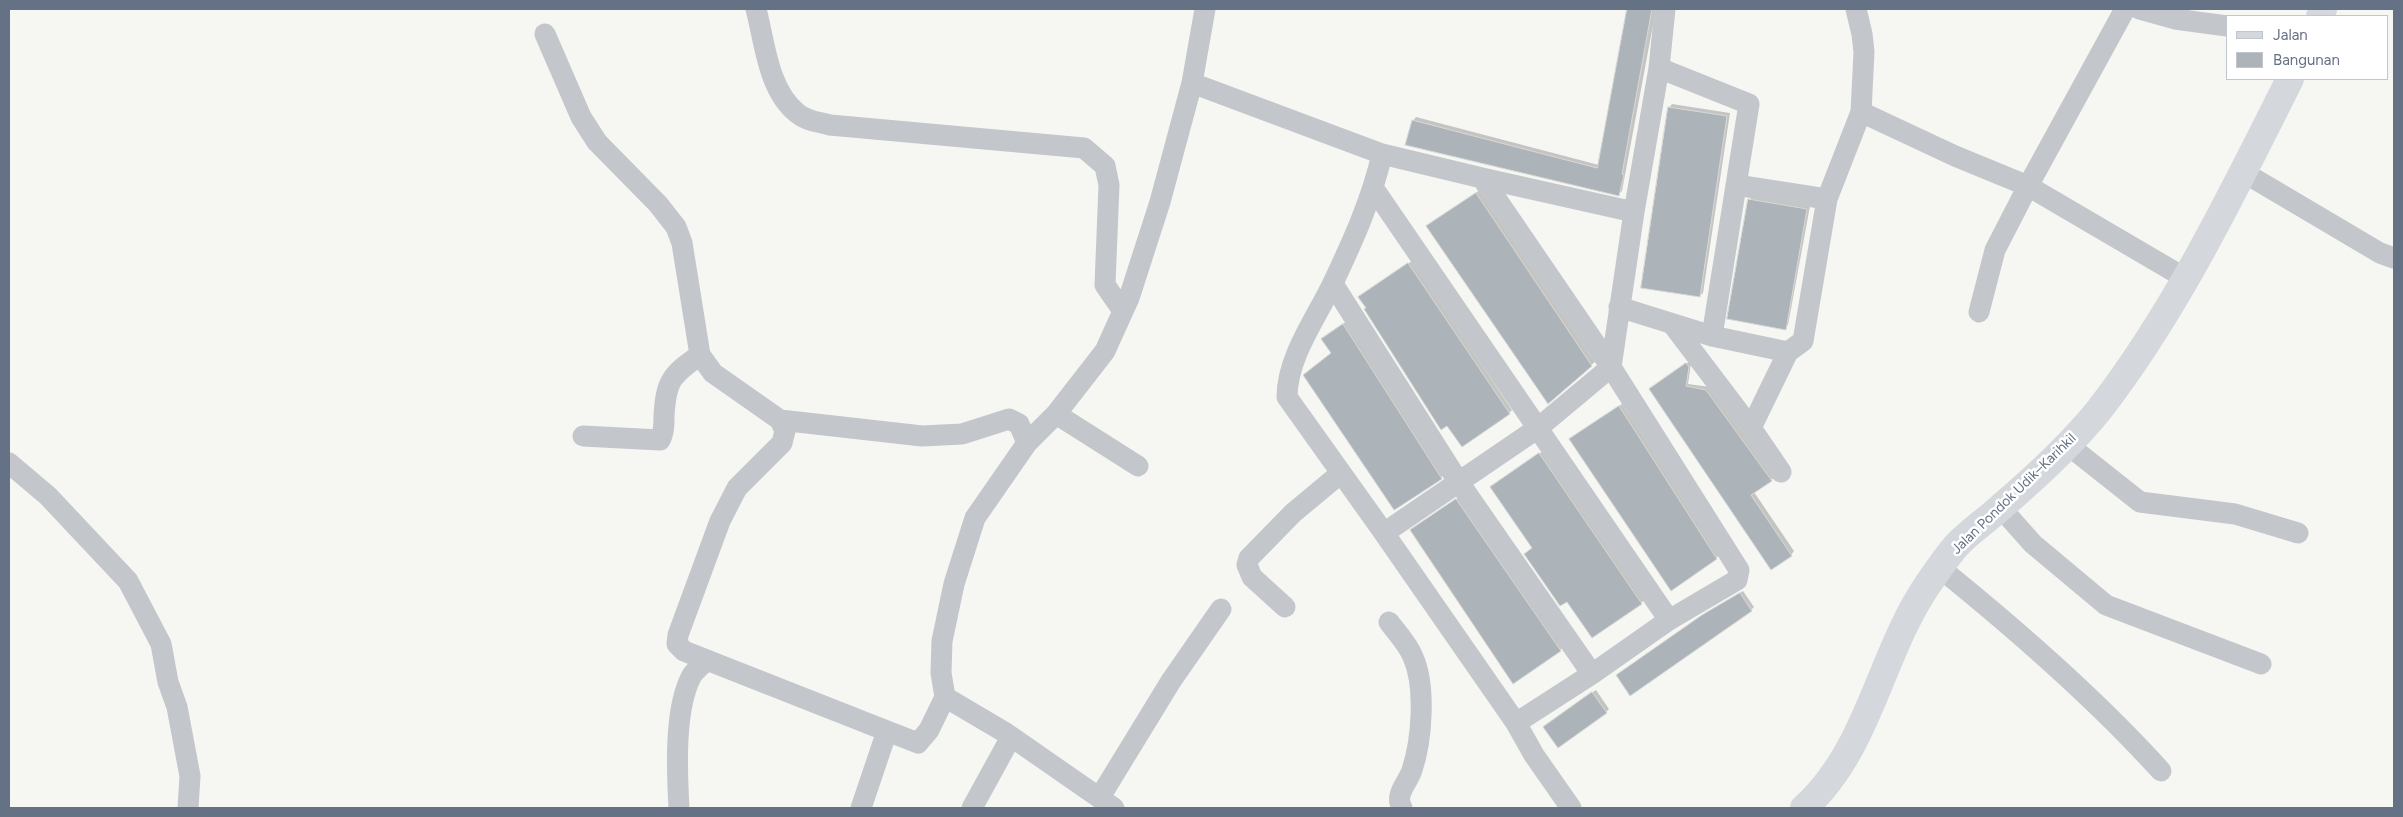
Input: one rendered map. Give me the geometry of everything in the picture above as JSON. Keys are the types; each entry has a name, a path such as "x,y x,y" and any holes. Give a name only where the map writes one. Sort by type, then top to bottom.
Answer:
{"street":[{"path":"756,9 776,85 788,104 807,119 830,125 1084,148 1105,166 1109,185 1105,285 1123,311"},
{"path":"780,420 785,431 782,443 737,488 720,521 678,635 677,644 684,651 918,743 930,730 945,697 941,673 942,641 957,574 975,518 1027,442 1056,414 1105,351 1123,311 1160,202 1192,83 1204,9"},
{"path":"1384,533 1538,428 1611,367 1634,212 1659,68 1665,9"},
{"path":"1751,428 1788,352 1802,341 1828,199 1861,112 1864,52 1856,9"},
{"path":"1979,312 1995,250 2125,9"},
{"path":"2139,9 2175,19 2226,26"},
{"path":"545,34 582,117 597,142 658,204 676,227 682,242 700,355 713,373 780,420 922,436 962,434 1009,419 1019,424 1027,442"},
{"path":"1659,68 1749,104 1712,336"},
{"name":"Jalan Pondok Udik–Karihkil","path":"1804,808 1816,798 1846,758 1894,648 1927,585 1958,544 2001,508 2068,445 2098,410 2160,323 2243,172 2289,80"},
{"path":"1192,83 1382,154 1634,212"},
{"path":"1861,112 1955,156 2028,186 2185,278"},
{"path":"1382,154 1374,189 1332,284 1292,365 1287,382 1287,397 1516,723 1534,755 1572,808"},
{"path":"2243,172 2380,254 2394,258"},
{"path":"1482,178 1611,367 1740,570 1737,580 1669,620 1592,674 1516,723"},
{"path":"1736,185 1828,199"},
{"path":"1374,189 1669,620"},
{"path":"1332,284 1458,481 1592,674"},
{"path":"1619,307 1712,336 1788,352"},
{"path":"1672,325 1751,428 1781,472"},
{"path":"583,436 660,440 663,433 666,391 670,380 681,368 700,355"},
{"path":"1056,414 1138,466"},
{"path":"2068,445 2140,502 2235,514 2298,533"},
{"path":"9,463 48,496 128,581 161,644 168,682 177,707 190,776 188,808"},
{"path":"1285,607 1252,577 1247,565 1249,558 1292,513 1340,473"},
{"path":"2001,508 2033,544 2106,605 2261,664"},
{"path":"1940,568 2001,617 2122,728 2161,771"},
{"path":"945,697 1012,737 1107,803 1171,681 1221,609"},
{"path":"1389,622 1413,656 1418,672 1421,718 1418,744 1412,770 1399,795 1402,808"},
{"path":"679,808 677,769 681,711 686,689 692,675 707,660"},
{"path":"861,808 887,731"},
{"path":"972,808 1012,737"}],"building":[{"path":"1627,9 1652,9 1619,196 1405,145 1412,120 1597,168"},
{"path":"1668,107 1727,116 1700,297 1641,288"},
{"path":"1476,193 1592,366 1548,404 1426,226"},
{"path":"1748,199 1807,209 1786,330 1727,319"},
{"path":"1408,263 1510,414 1462,447 1447,426 1441,430 1358,297"},
{"path":"1343,324 1442,479 1394,510 1303,375 1331,353 1321,339"},
{"path":"1686,363 1689,367 1686,386 1706,390 1772,481 1751,495 1792,556 1771,570 1649,389"},
{"path":"1619,406 1717,559 1671,591 1569,439"},
{"path":"1539,453 1642,604 1592,638 1567,602 1560,606 1524,554 1532,548 1490,487"},
{"path":"1456,499 1561,651 1513,684 1410,530"},
{"path":"1740,593 1752,611 1630,696 1616,675 1702,615"},
{"path":"1592,692 1607,713 1558,748 1543,727"}]}
